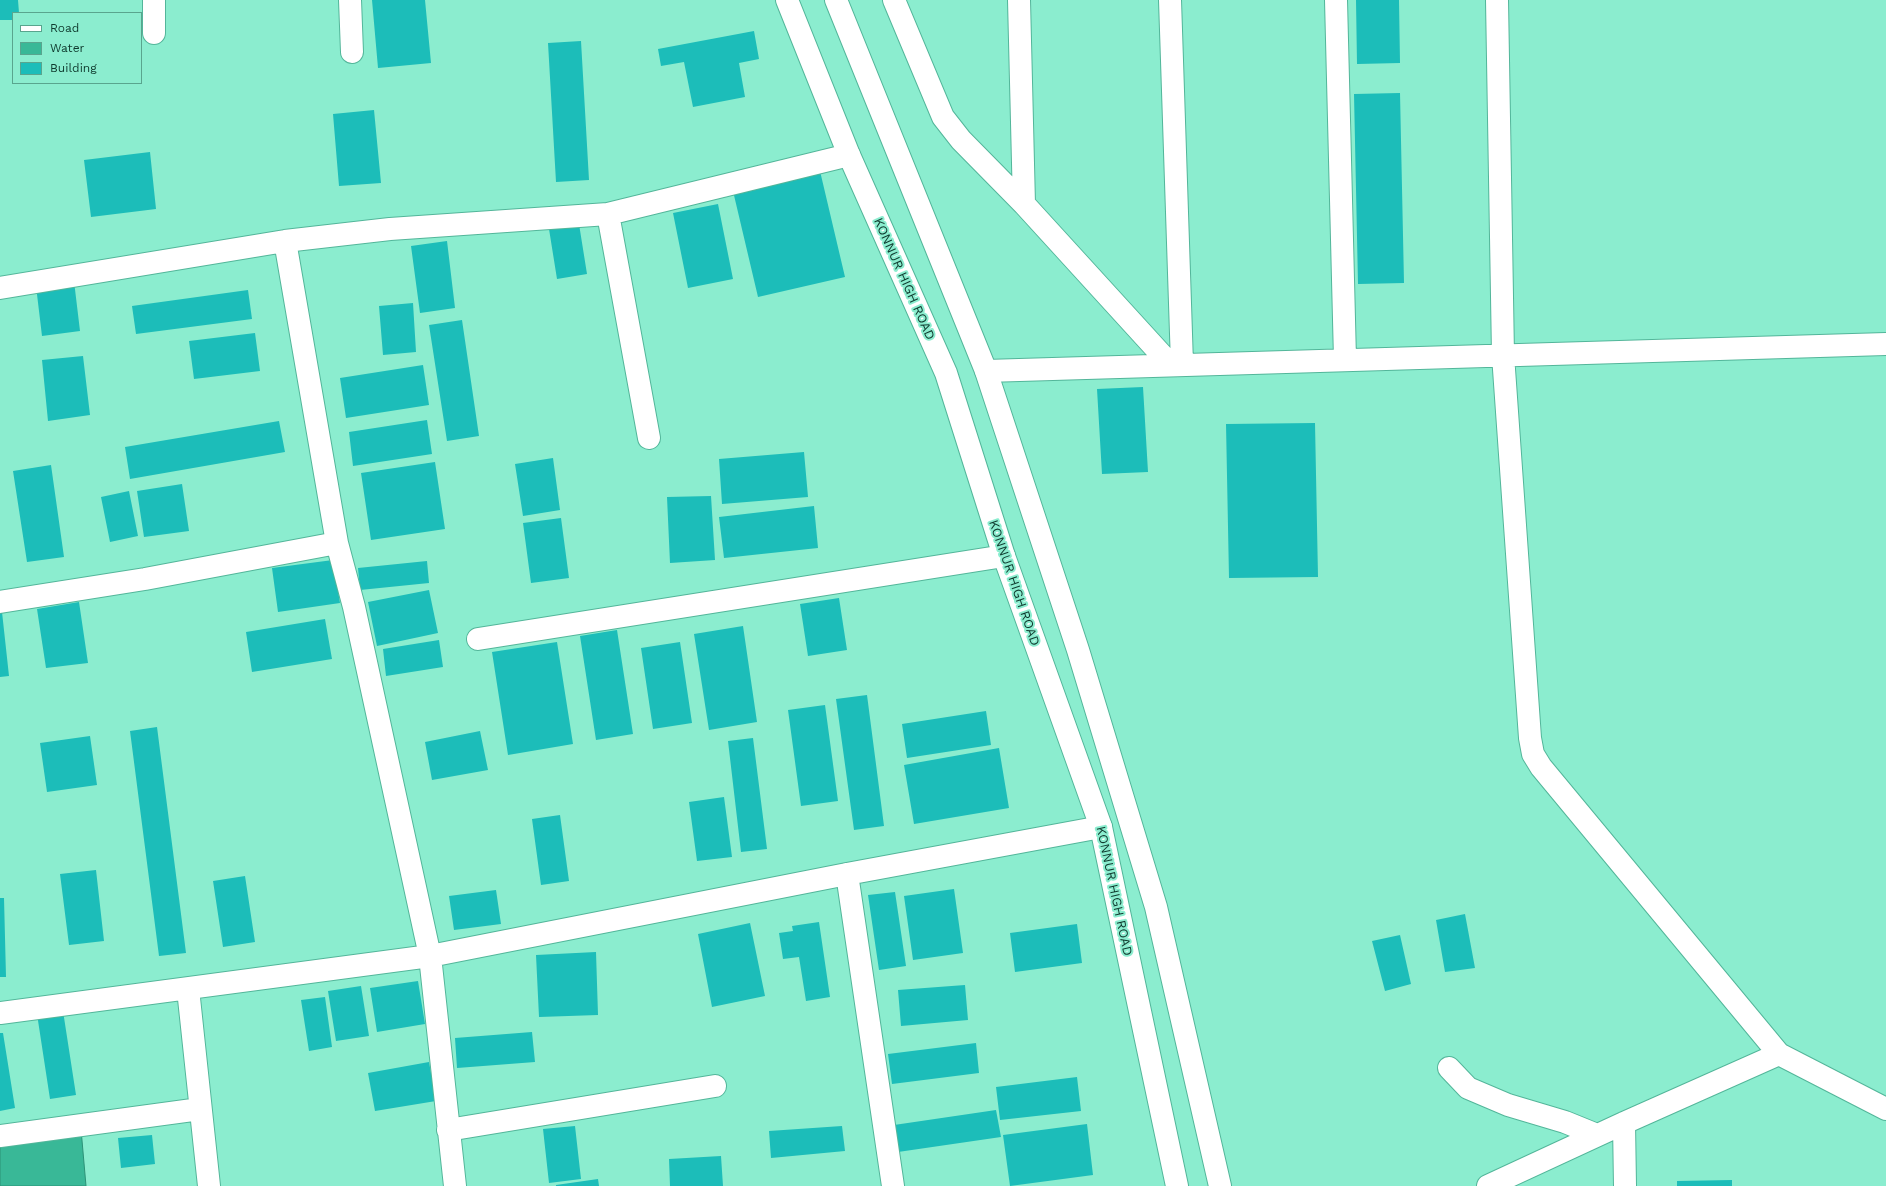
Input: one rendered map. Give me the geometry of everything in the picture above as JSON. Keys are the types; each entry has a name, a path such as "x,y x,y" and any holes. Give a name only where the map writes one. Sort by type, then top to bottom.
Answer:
{"street":[{"path":"154,0 154,33"},
{"path":"350,0 352,52"},
{"name":"KONNUR HIGH ROAD","path":"787,0 849,155 946,373 1004,556 1101,827 1177,1186"},
{"path":"836,0 986,371 1078,650 1156,907 1220,1186"},
{"path":"894,0 943,117 961,140 1176,364"},
{"path":"1019,0 1024,204"},
{"path":"1170,0 1176,364"},
{"path":"1336,0 1345,359"},
{"path":"1497,0 1503,355 1533,754 1546,773 1779,1054 1886,1109"},
{"path":"0,288 285,241 390,229 608,214 849,155"},
{"path":"608,214 649,438"},
{"path":"285,241 337,543 354,607 430,956 455,1186"},
{"path":"986,371 1176,364 1886,344"},
{"path":"0,602 145,578 337,543"},
{"path":"478,639 1004,556"},
{"path":"0,1013 430,956 847,874 1101,827"},
{"path":"847,874 892,1186"},
{"path":"188,989 208,1186"},
{"path":"1488,1186 1597,1135 1779,1054"},
{"path":"1449,1068 1468,1088 1508,1105 1565,1122 1597,1135"},
{"path":"448,1130 714,1086"},
{"path":"0,1136 200,1109"},
{"path":"1624,1123 1626,1186"}],"water":[{"path":"81,1129 86,1186 0,1186 0,1145"}],"building":[{"path":"0,0 18,0 19,12 12,12 12,20 0,20"},
{"path":"372,0 425,0 431,63 378,68"},
{"path":"1356,0 1399,0 1400,63 1357,64"},
{"path":"754,31 759,59 739,63 745,97 693,107 684,62 661,66 658,49"},
{"path":"581,41 589,180 556,182 548,43"},
{"path":"1400,93 1404,283 1358,284 1354,94"},
{"path":"374,110 381,183 339,186 333,114"},
{"path":"150,152 156,209 91,217 84,160"},
{"path":"820,171 845,277 758,297 733,191"},
{"path":"718,204 733,279 688,288 673,213"},
{"path":"579,224 587,274 557,279 549,229"},
{"path":"447,241 455,308 420,313 411,246"},
{"path":"74,281 80,331 42,336 36,286"},
{"path":"248,290 252,319 136,334 132,306"},
{"path":"413,303 416,352 383,355 379,306"},
{"path":"462,320 479,436 447,441 429,325"},
{"path":"255,333 260,371 194,379 189,341"},
{"path":"83,356 90,415 48,421 42,360"},
{"path":"423,365 429,405 346,418 340,378"},
{"path":"1143,387 1148,472 1102,474 1097,389"},
{"path":"427,420 432,454 353,466 349,432"},
{"path":"279,421 285,452 130,479 125,447"},
{"path":"1315,423 1318,577 1229,578 1226,424"},
{"path":"804,452 808,497 722,504 719,459"},
{"path":"553,458 560,510 523,516 515,464"},
{"path":"435,462 445,529 371,540 361,473"},
{"path":"51,465 64,557 27,562 13,471"},
{"path":"182,484 189,531 144,537 137,491"},
{"path":"129,491 138,536 110,542 101,497"},
{"path":"711,496 715,560 670,563 667,497"},
{"path":"814,506 818,548 724,558 719,517"},
{"path":"561,518 569,578 531,583 523,523"},
{"path":"333,560 340,603 278,612 272,568"},
{"path":"427,561 429,583 360,590 358,568"},
{"path":"429,590 438,633 377,646 368,602"},
{"path":"839,598 847,650 808,656 800,604"},
{"path":"79,602 88,663 46,668 37,609"},
{"path":"0,612 2,612 9,676 0,677"},
{"path":"325,619 332,659 252,672 246,632"},
{"path":"743,626 757,722 709,730 694,634"},
{"path":"617,630 633,734 596,740 580,636"},
{"path":"439,640 443,667 386,676 383,649"},
{"path":"557,642 573,744 508,755 492,652"},
{"path":"680,642 692,723 653,729 641,648"},
{"path":"867,695 884,826 854,830 836,699"},
{"path":"825,705 838,801 801,806 788,710"},
{"path":"986,711 991,745 907,758 902,724"},
{"path":"157,727 186,953 159,956 130,731"},
{"path":"480,731 488,770 432,780 425,742"},
{"path":"90,736 97,785 47,792 40,743"},
{"path":"753,738 767,849 741,852 728,741"},
{"path":"999,748 1009,808 914,824 904,765"},
{"path":"724,797 732,857 697,861 689,802"},
{"path":"560,815 569,881 541,885 532,819"},
{"path":"96,870 104,941 69,945 60,874"},
{"path":"245,876 255,942 223,947 213,881"},
{"path":"954,889 963,953 913,960 904,896"},
{"path":"496,890 501,924 454,930 449,896"},
{"path":"895,892 906,966 879,970 868,895"},
{"path":"0,898 4,898 6,977 0,977"},
{"path":"1465,914 1475,968 1445,972 1436,920"},
{"path":"819,922 830,997 806,1001 799,957 783,959 779,933 793,931 792,926"},
{"path":"750,923 765,996 712,1007 698,934"},
{"path":"1077,924 1082,963 1015,972 1010,933"},
{"path":"1400,935 1411,984 1385,991 1372,941"},
{"path":"596,952 598,1015 539,1017 536,955"},
{"path":"418,981 425,1024 377,1032 370,988"},
{"path":"965,985 968,1020 901,1026 898,990"},
{"path":"361,986 369,1036 336,1041 328,991"},
{"path":"325,997 332,1047 309,1051 301,1000"},
{"path":"63,1011 76,1095 50,1099 37,1014"},
{"path":"532,1032 535,1062 457,1068 455,1038"},
{"path":"0,1033 3,1033 15,1108 0,1111"},
{"path":"976,1043 979,1073 892,1084 888,1054"},
{"path":"429,1062 436,1101 375,1111 368,1073"},
{"path":"1077,1077 1081,1111 1000,1120 996,1087"},
{"path":"996,1110 1001,1137 898,1152 894,1125"},
{"path":"1087,1124 1093,1175 1010,1186 1003,1135"},
{"path":"575,1126 581,1179 549,1183 543,1129"},
{"path":"842,1126 845,1151 771,1158 769,1131"},
{"path":"152,1135 155,1164 121,1168 118,1138"},
{"path":"721,1156 723,1186 670,1186 669,1159"},
{"path":"598,1179 599,1186 556,1186 556,1185"},
{"path":"1732,1180 1732,1186 1677,1186 1677,1181"}]}
